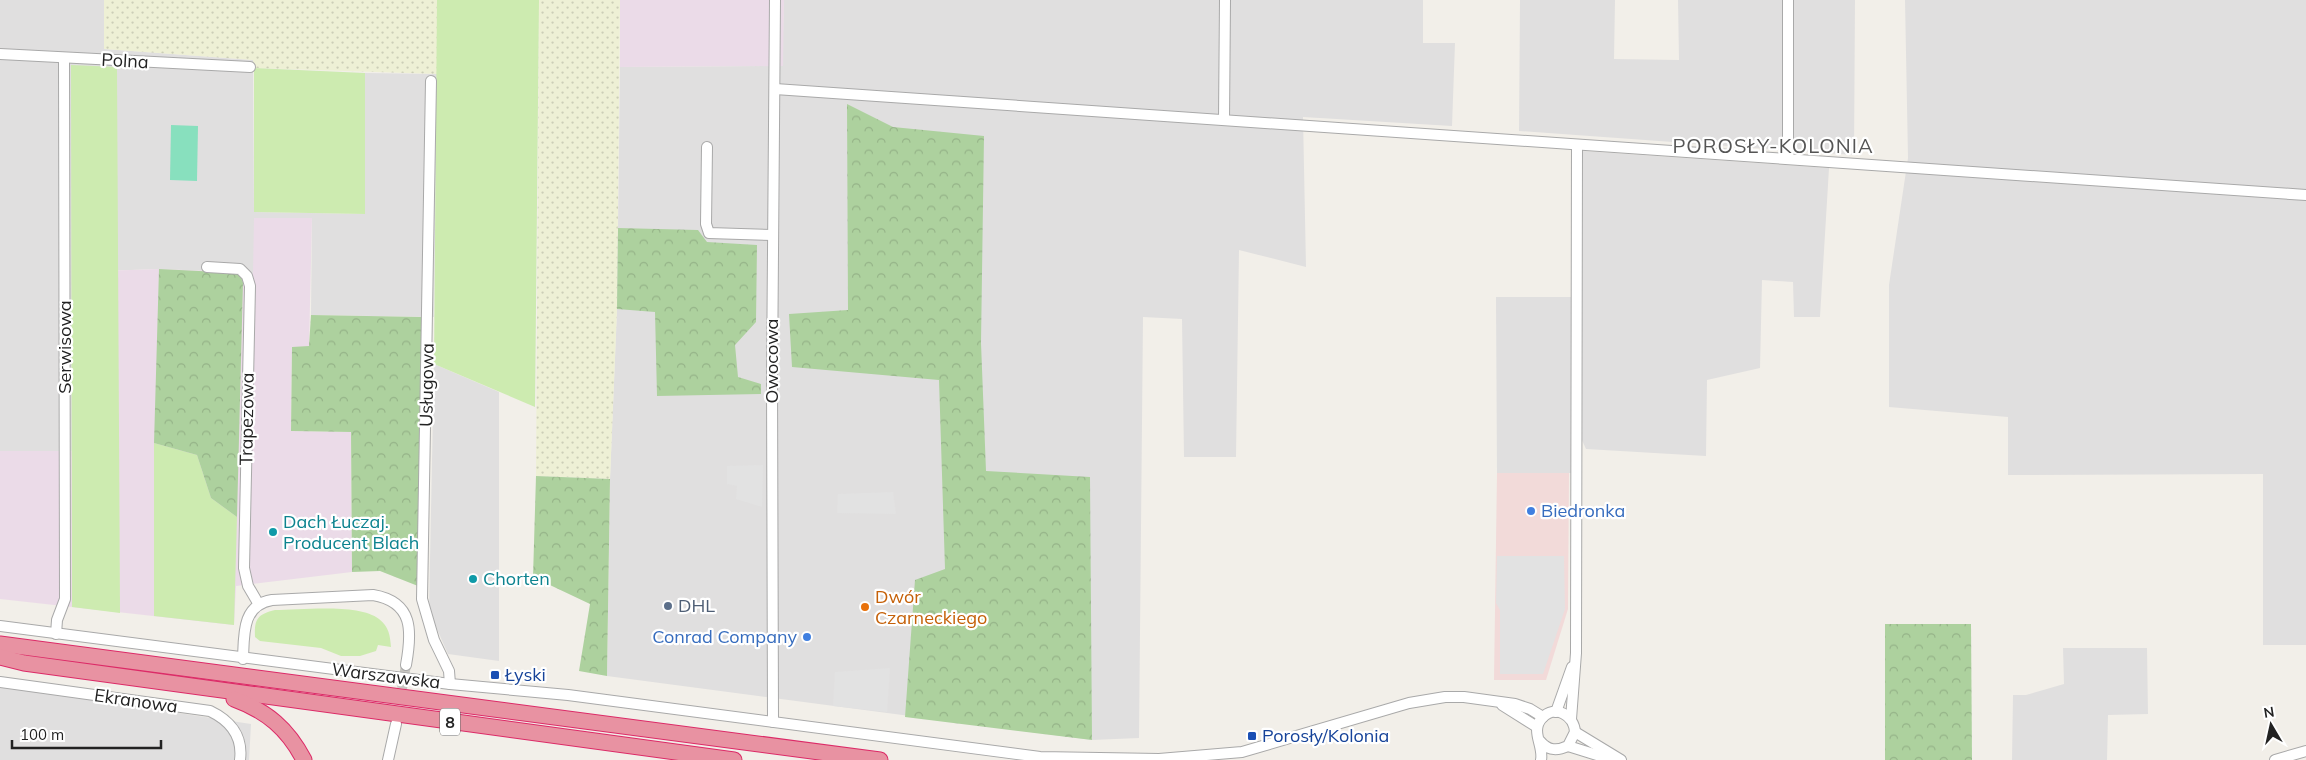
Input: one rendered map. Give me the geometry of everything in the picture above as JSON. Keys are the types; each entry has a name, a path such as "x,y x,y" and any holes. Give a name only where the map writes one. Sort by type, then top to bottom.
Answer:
{"highway":[{"name":"8","path":"0,644 880,760"},
{"name":"8","path":"0,657 24,663 197,688 734,760"},
{"path":"197,688 253,706 271,716 294,740 304,760"}],"street":[{"name":"Owocowa","path":"773,722 773,235 776,0"},
{"path":"1224,120 1225,0"},
{"path":"1788,0 1788,158"},
{"name":"Polna","path":"0,54 250,67"},
{"name":"Serwisowa","path":"56,634 57,620 65,599 64,58"},
{"name":"Usługowa","path":"431,81 422,599 434,640 449,671 450,684"},
{"path":"775,89 2306,195"},
{"path":"1577,145 1575,659 1571,719 1575,732 1621,760"},
{"path":"707,147 706,224 708,233 773,235"},
{"name":"Trapezowa","path":"208,267 240,269 247,276 250,286 244,568 248,586 258,603"},
{"path":"243,659 246,623 249,614 258,603 272,600 373,595 384,597 395,603 408,619 411,638 406,665"},
{"name":"Warszawska","path":"0,626 243,659 450,684 568,695 1040,757 1159,758 1220,755 1254,750 1424,700 1464,697 1530,708 1543,717"},
{"path":"1556,712 1575,659"},
{"name":"Ekranowa","path":"0,682 210,711 222,717 232,726 239,738 240,760"},
{"path":"1498,703 1537,727"},
{"path":"1542,760 1537,727 1543,717 1556,712 1566,715 1571,719"},
{"path":"388,760 396,724"},
{"path":"1554,760 1565,748 1575,732"},
{"path":"1540,741 1549,749 1565,748 1613,760"},
{"path":"2275,760 2306,751"}],"shaded area":[{"path":"0,0 104,0 105,49 253,60 254,212 365,214 365,73 437,74 434,317 311,315 312,219 253,273 159,269 72,272 72,451 0,451"},
{"path":"620,0 784,0 783,66 620,67"},
{"path":"784,0 1423,0 1423,43 1455,43 1452,126 1303,117 1306,267 1239,250 1236,457 1184,457 1182,319 1143,317 1139,738 1092,740 607,676 610,479 617,309 620,67 782,66"},
{"path":"1520,0 1615,0 1614,59 1679,60 1678,0 1855,0 1854,155 1519,131"},
{"path":"1905,0 2306,0 2306,645 2263,645 2263,474 2008,475 2008,417 1889,407 1889,285 1908,158"},
{"path":"1583,151 1829,168 1820,317 1794,317 1793,282 1762,280 1760,368 1707,380 1706,456 1586,449 1581,438"},
{"path":"254,218 312,218 309,347 292,347 291,431 351,432 352,572 236,586 234,625 0,599 0,451 72,451 72,272 159,269 253,273"},
{"path":"1496,297 1572,297 1571,473 1497,473"},
{"path":"434,364 499,392 499,661 448,654 429,611"},
{"path":"763,465 762,507 736,499 737,486 727,484 727,466"},
{"path":"1497,473 1569,473 1568,609 1546,680 1494,680"},
{"path":"893,492 896,514 837,513 838,494"},
{"path":"1497,556 1564,556 1565,609 1543,674 1500,674 1500,610 1496,603"},
{"path":"2063,648 2147,648 2148,714 2108,715 2107,760 2012,760 2013,695 2026,695 2064,684"},
{"path":"890,668 887,712 833,706 835,672"},
{"path":"0,686 251,724 249,760 0,760"}],"green space":[{"path":"104,0 437,0 437,74 254,68 253,60 104,49"},
{"path":"437,0 539,0 535,407 434,364"},
{"path":"539,0 620,0 617,309 610,479 536,476"},
{"path":"71,65 117,67 120,613 72,607"},
{"path":"254,68 365,73 365,214 254,212"},
{"path":"847,104 893,127 984,136 981,343 986,471 1090,477 1092,740 905,717 915,580 945,569 939,380 792,367 789,314 848,310"},
{"path":"171,125 198,126 197,181 170,180"},
{"path":"618,228 698,230 707,242 757,245 756,322 735,345 738,377 761,384 761,394 657,396 655,312 617,309"},
{"path":"159,269 239,273 243,282 237,517 211,498 197,455 154,443"},
{"path":"311,315 423,317 418,586 380,571 352,572 351,432 291,431 292,347 309,346"},
{"path":"154,443 197,455 211,498 237,517 234,625 154,616"},
{"path":"536,476 610,479 607,676 579,671 590,604 533,577"},
{"path":"329,608 370,614 379,619 387,628 391,647 378,645 376,651 360,656 341,656 321,648 260,641 255,637 256,622 265,613 275,610"},
{"path":"1885,624 1971,624 1972,760 1885,760"}],"tunnel":[{"path":"397,718 406,665"}],"place":[{"name":"Biedronka","path":"1531,511"},
{"name":"Dach Łuczaj. Producent Blach","path":"273,532"},
{"name":"Chorten","path":"473,579"},
{"name":"DHL","path":"668,606"},
{"name":"Dwór Czarneckiego","path":"865,607"},
{"name":"Conrad Company","path":"807,637"},
{"name":"Łyski","path":"495,675"},
{"name":"Porosły/Kolonia","path":"1252,736"}],"district":[{"name":"POROSŁY-KOLONIA","path":"1773,146"}]}
